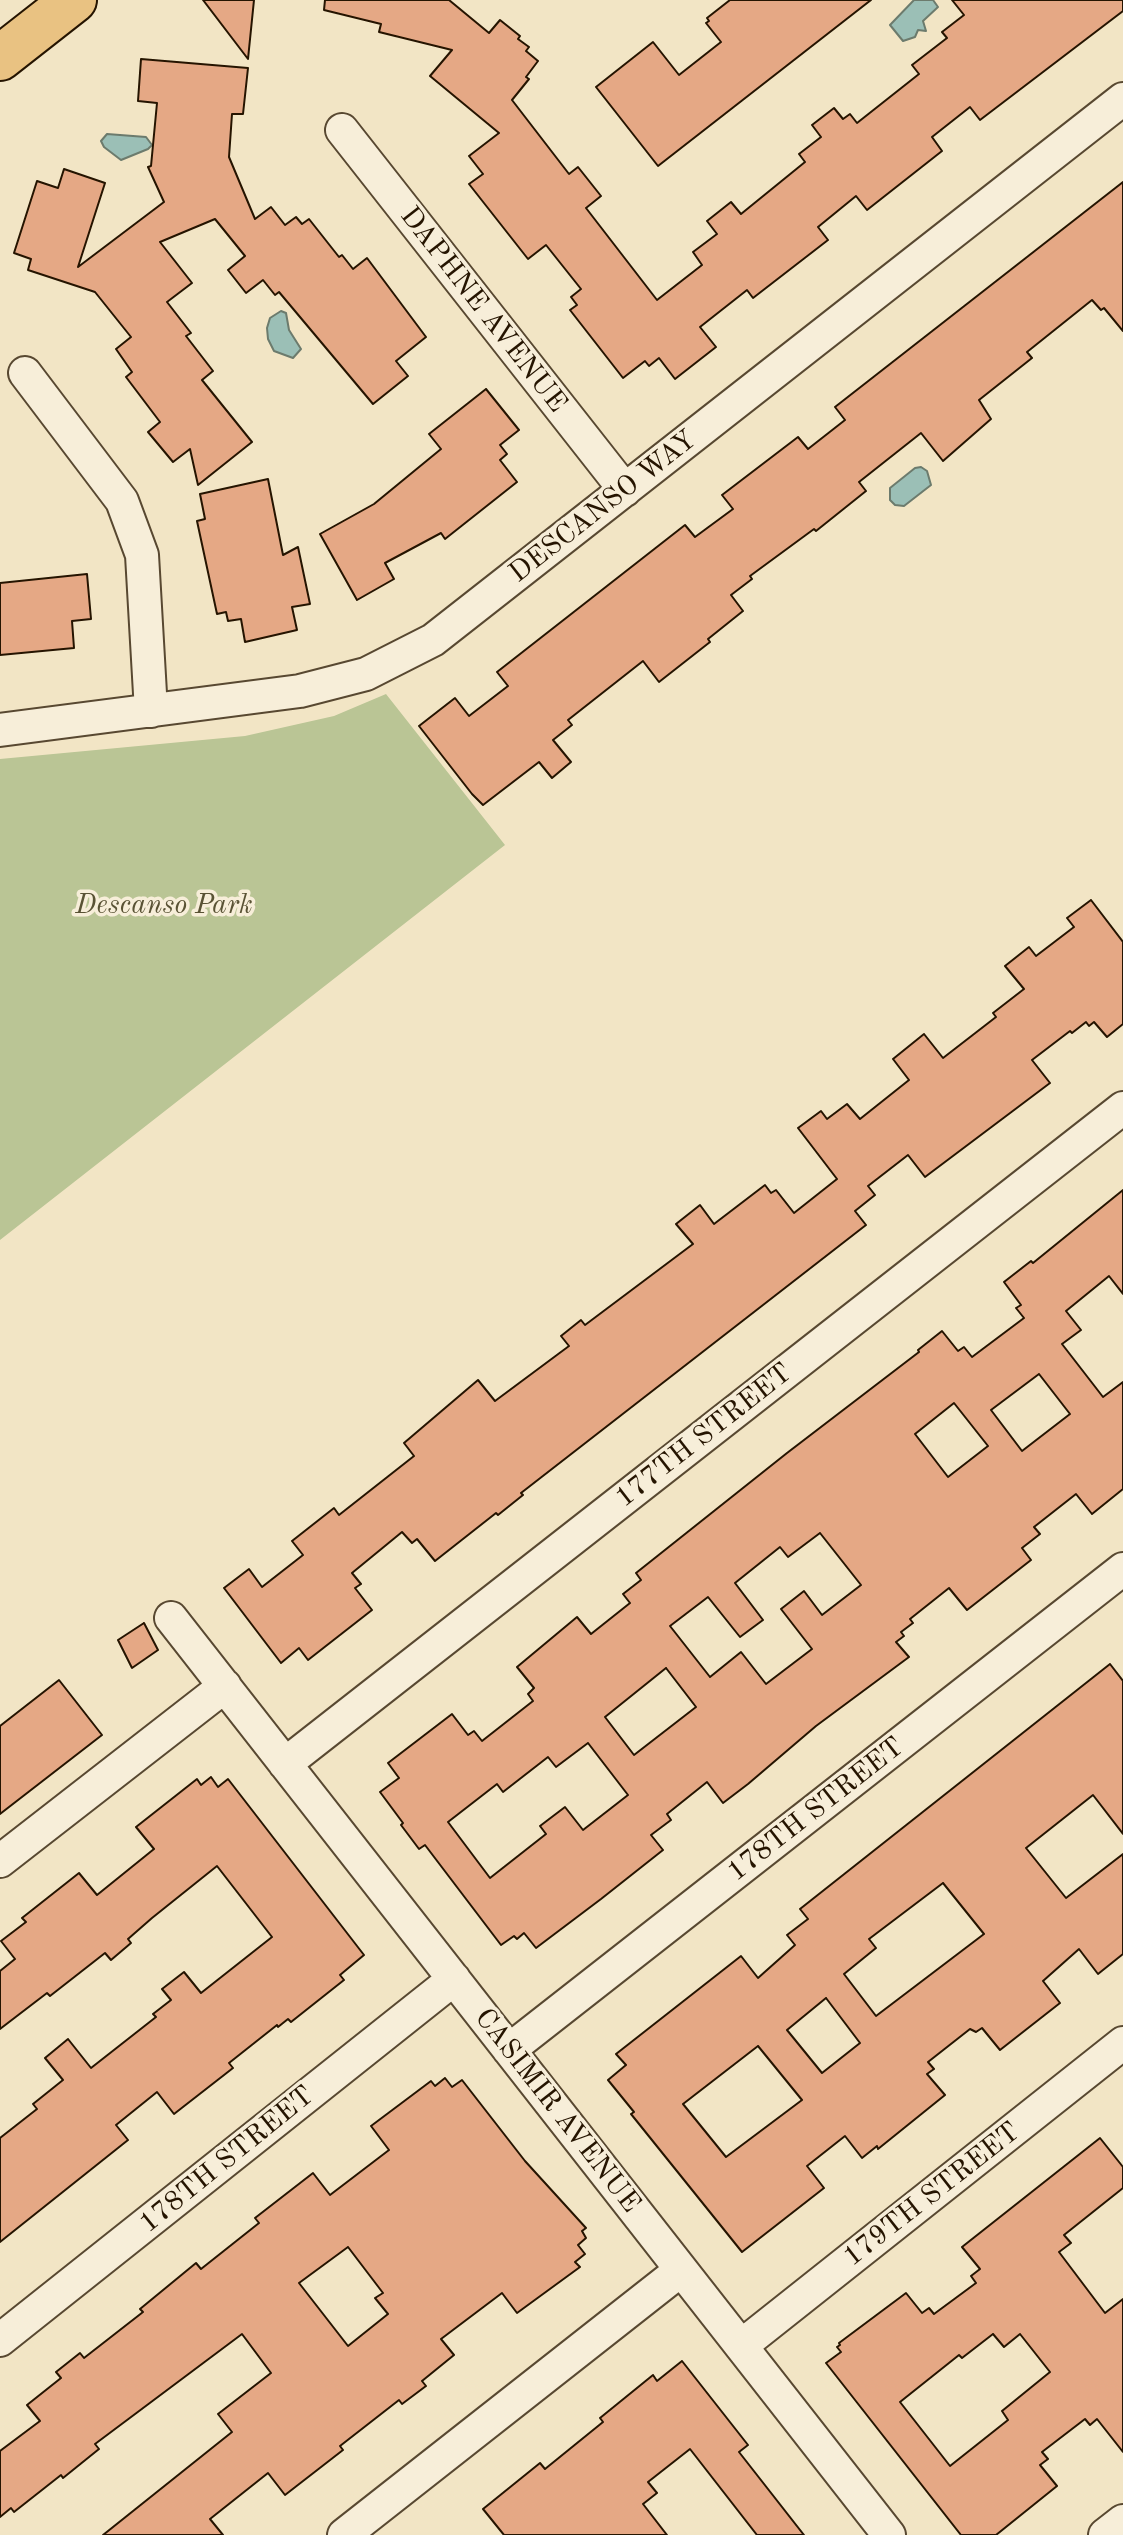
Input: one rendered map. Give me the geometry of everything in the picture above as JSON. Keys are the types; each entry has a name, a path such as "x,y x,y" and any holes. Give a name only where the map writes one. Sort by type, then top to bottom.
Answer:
{"main road":[{"path":"0,58 74,0"}],"street":[{"name":"DESCANSO WAY","path":"0,730 300,691 366,674 433,640 1123,99"},
{"name":"DAPHNE AVENUE","path":"342,130 625,490"},
{"path":"25,373 122,501 142,555 151,711"},
{"name":"177TH STREET","path":"285,1764 1123,1108"},
{"name":"178TH STREET","path":"509,2050 1123,1569"},
{"name":"CASIMIR AVENUE","path":"171,1618 889,2535"},
{"path":"0,1861 225,1686"},
{"name":"178TH STREET","path":"0,2340 454,1979"},
{"name":"179TH STREET","path":"741,2346 1123,2043"},
{"path":"344,2535 681,2270"},
{"path":"1105,2535 1123,2521"}],"green space":[{"name":"Descanso Park","path":"386,694 505,845 0,1240 0,759 245,736 334,716"}],"water":[{"path":"914,0 933,0 938,7 923,21 926,31 918,30 915,37 903,41 890,25"},
{"path":"107,134 146,137 152,145 121,160 104,147 101,141"},
{"path":"281,311 286,313 289,330 301,349 293,358 274,351 268,339 270,318"},
{"path":"921,467 927,471 931,485 904,506 895,505 890,500 890,488 915,468"}],"building":[{"path":"203,0 254,0 248,59"},
{"path":"325,0 449,0 489,33 500,20 520,36 518,39 529,47 526,51 538,61 526,77 529,79 512,100 569,174 578,167 601,196 586,208 657,300 702,265 693,252 717,234 707,221 731,202 741,214 805,162 799,154 821,137 812,125 834,108 843,119 850,114 857,123 919,74 912,65 947,38 942,32 964,15 952,0 1123,0 1123,11 980,120 970,107 932,137 942,151 867,210 856,196 818,227 828,240 753,298 747,290 700,327 716,347 675,379 659,358 649,366 645,361 623,378 570,310 577,305 571,297 581,289 546,245 528,259 469,184 483,174 469,156 499,133 430,76 452,50 379,32 381,24 324,10"},
{"path":"730,0 871,0 658,166 596,87 653,42 679,75 721,42 706,23 709,21 707,18"},
{"path":"141,59 248,68 243,114 232,114 229,157 255,219 271,207 285,225 296,217 302,224 309,219 339,257 342,255 353,269 367,258 426,337 396,361 408,376 373,404 279,292 275,295 263,280 246,293 228,270 245,256 215,219 160,242 192,283 167,302 191,333 186,336 213,371 202,380 252,442 198,485 190,449 173,462 148,432 160,422 126,377 132,372 116,349 131,337 95,292 28,270 31,259 14,253 37,181 58,188 64,169 105,183 78,267 164,202 148,167 151,166 157,103 138,101"},
{"path":"1123,182 1123,331 1104,308 1101,310 1092,300 1027,352 1032,358 979,400 991,419 943,461 921,433 859,482 866,491 816,531 814,529 750,576 752,579 731,595 743,611 708,639 710,642 659,682 643,661 568,720 572,725 553,740 571,762 552,778 539,762 483,805 472,794 419,726 455,698 469,716 508,686 497,672 685,525 695,537 733,509 722,495 798,437 808,449 845,420 835,407"},
{"path":"486,389 519,430 500,445 507,454 500,460 517,482 445,539 441,533 385,563 394,579 357,600 320,534 374,504 441,449 429,434"},
{"path":"268,479 283,555 298,547 310,604 292,607 297,630 245,642 241,619 228,621 226,612 217,614 197,521 205,519 200,494"},
{"path":"87,574 91,619 72,621 74,648 0,655 0,583"},
{"path":"1091,900 1123,942 1123,1024 1107,1037 1094,1022 1089,1026 1086,1022 1032,1060 1050,1083 925,1177 908,1155 868,1186 875,1195 855,1211 866,1225 521,1493 523,1495 498,1515 496,1513 435,1561 417,1539 412,1543 402,1532 352,1573 361,1584 355,1588 372,1610 308,1660 299,1648 281,1663 224,1588 249,1569 262,1587 303,1555 292,1541 334,1508 339,1515 414,1456 404,1443 478,1380 495,1401 569,1346 561,1336 581,1320 585,1325 693,1244 676,1224 700,1205 714,1224 765,1185 771,1193 776,1190 794,1213 837,1179 798,1128 821,1111 827,1119 847,1104 860,1119 909,1080 893,1059 924,1034 943,1058 996,1017 993,1013 1024,989 1005,966 1029,947 1036,956 1074,927 1067,918"},
{"path":"1123,1190 1123,1294 1109,1276 1066,1311 1081,1330 1062,1344 1103,1397 1123,1382 1123,1489 1092,1514 1076,1494 1034,1527 1040,1534 1022,1548 1031,1560 967,1610 949,1588 910,1619 913,1623 901,1632 904,1636 896,1642 909,1657 816,1726 748,1784 723,1803 707,1782 667,1814 671,1820 651,1835 663,1850 536,1948 524,1933 501,1945 425,1845 419,1849 380,1792 399,1778 388,1763 452,1714 468,1735 474,1731 482,1741 533,1701 528,1694 534,1688 517,1667 577,1617 591,1634 630,1603 623,1594 641,1580 636,1573 942,1331 958,1351 964,1347 972,1357 1024,1318 1016,1308 1021,1305 1004,1282 1031,1261 1033,1263","holes":["1039,1374 1070,1414 1022,1451 991,1410","954,1403 988,1446 948,1477 915,1434","820,1533 861,1585 822,1615 804,1591 781,1609 812,1649 766,1684 741,1652 710,1677 670,1626 708,1597 740,1637 763,1620 735,1583 780,1547 788,1557","666,1668 696,1707 634,1755 605,1717","588,1743 628,1795 583,1830 565,1807 540,1826 546,1834 490,1878 448,1822 497,1784 503,1792 548,1757 556,1767"]},
{"path":"144,1623 158,1650 132,1668 118,1640"},
{"path":"1110,1664 1123,1681 1123,1834 1093,1795 1026,1848 1066,1898 1123,1854 1123,1954 1098,1974 1079,1949 1043,1981 1060,2003 1000,2050 982,2028 976,2032 970,2029 928,2062 934,2069 927,2074 945,2095 878,2149 877,2146 862,2158 845,2136 807,2166 824,2188 742,2252 631,2114 634,2112 608,2080 626,2065 616,2054 741,1956 758,1978 795,1945 787,1935 808,1919 800,1909","holes":["943,1883 984,1934 876,2016 844,1974 876,1948 869,1939","826,1998 860,2043 822,2073 787,2030","758,2046 802,2100 726,2157 683,2104"]},
{"path":"59,1680 102,1735 0,1814 0,1726"},
{"path":"211,1777 218,1787 228,1779 364,1955 340,1975 344,1980 291,2022 288,2019 277,2025 229,2063 233,2068 174,2114 157,2092 116,2125 128,2140 0,2242 0,2138 37,2109 33,2104 63,2080 45,2058 68,2039 91,2068 156,2017 153,2014 171,2000 162,1989 184,1972 201,1993 272,1937 217,1866 128,1939 131,1943 111,1960 105,1953 50,1996 47,1993 0,2029 0,1971 15,1959 1,1941 26,1922 22,1918 79,1873 97,1895 154,1849 136,1827 197,1779 201,1785"},
{"path":"445,2078 452,2087 462,2080 525,2161 586,2228 582,2231 586,2238 578,2245 585,2254 575,2262 580,2267 517,2313 502,2293 441,2339 454,2355 422,2381 426,2386 402,2404 399,2400 340,2446 343,2450 285,2495 268,2473 210,2519 223,2535 103,2535 232,2432 218,2414 271,2373 242,2334 95,2444 99,2449 63,2478 61,2475 14,2512 11,2508 0,2517 0,2451 40,2421 27,2405 61,2378 56,2372 80,2353 84,2358 143,2312 140,2309 196,2263 201,2269 259,2223 255,2218 313,2173 330,2195 389,2150 371,2126 431,2081 435,2086","holes":["348,2247 383,2293 375,2298 388,2314 348,2346 299,2283"]},
{"path":"1100,2138 1123,2167 1123,2188 1064,2235 1071,2243 1059,2252 1105,2313 1123,2299 1123,2452 1097,2419 1090,2425 1085,2419 1042,2452 1048,2459 1040,2465 1057,2486 996,2535 961,2535 826,2363 841,2352 837,2347 839,2343 906,2293 922,2313 929,2308 934,2314 976,2283 971,2276 980,2269 962,2247","holes":["993,2334 1004,2347 1020,2334 1050,2372 1002,2411 1008,2420 950,2466 900,2402 959,2355 962,2358"]},
{"path":"682,2361 748,2445 739,2452 804,2535 757,2535 690,2449 648,2482 657,2493 643,2504 667,2535 504,2535 483,2509 540,2463 545,2469 603,2422 600,2418 653,2375 657,2381"}]}
